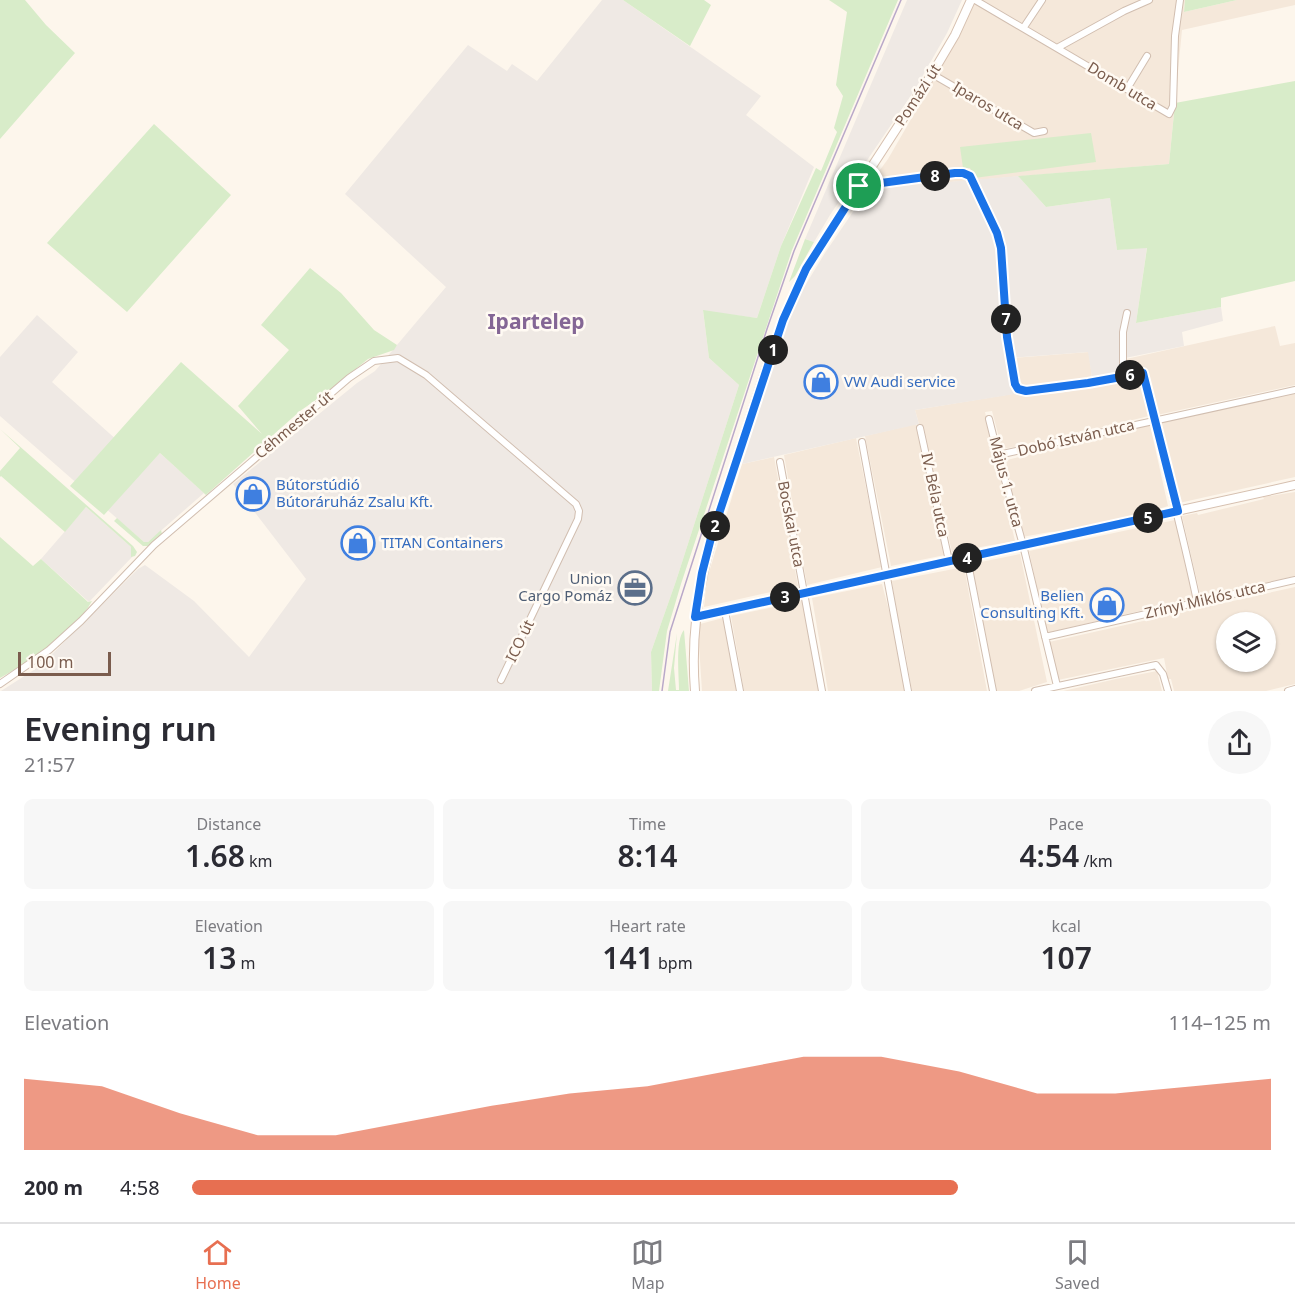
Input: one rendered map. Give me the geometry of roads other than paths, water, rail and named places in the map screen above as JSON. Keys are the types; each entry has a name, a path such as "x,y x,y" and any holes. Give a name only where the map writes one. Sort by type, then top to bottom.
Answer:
{"main road":[{"name":"Pomázi út","path":"695,691 693,655 695,617 701,580 711,538 783,320 806,269 932,74 971,0"},
{"path":"695,617 1295,485"}],"street":[{"name":"Domb utca","path":"975,0 1169,114 1173,106 1175,36 1180,0"},
{"path":"1024,27 1042,0"},
{"path":"1057,48 1124,10 1149,0"},
{"path":"1127,89 1147,56"},
{"name":"Iparos utca","path":"932,74 1034,134 1044,131"},
{"path":"859,186 955,173 970,176 997,233 1001,248 1007,337 1015,384 1018,389 1026,391 1045,389 1143,373 1153,420 1178,511 1197,601"},
{"path":"1124,377 1123,332 1127,313"},
{"name":"Céhmester út","path":"0,684 49,650 81,621 154,545 349,378 374,361 394,357 426,375 576,504"},
{"name":"Dobó István utca","path":"998,455 1295,390"},
{"name":"Május 1. utca","path":"989,419 1023,545 1057,686"},
{"name":"IV. Béla utca","path":"920,428 949,561"},
{"path":"862,442 908,691"},
{"name":"Bocskai utca","path":"780,462 822,691"},
{"name":"ICO út","path":"501,681 578,519 579,511 576,504"},
{"path":"967,558 993,691"},
{"name":"Zrínyi Miklós utca","path":"1045,637 1295,580"},
{"path":"725,611 740,691"},
{"path":"1035,691 1146,666 1158,666 1168,691"},
{"path":"1288,691 1295,689"}],"tram line":[{"path":"662,691 670,632 767,329 794,251 901,0"}],"place":[{"name":"VW Audi service","path":"821,382"},
{"name":"Bútorstúdió Bútoráruház Zsalu Kft.","path":"253,494"},
{"name":"TITAN Containers","path":"358,543"},
{"name":"Union Cargo Pomáz","path":"635,588"},
{"name":"Belien Consulting Kft.","path":"1107,605"}],"district":[{"name":"Ipartelep","path":"536,322"}]}
